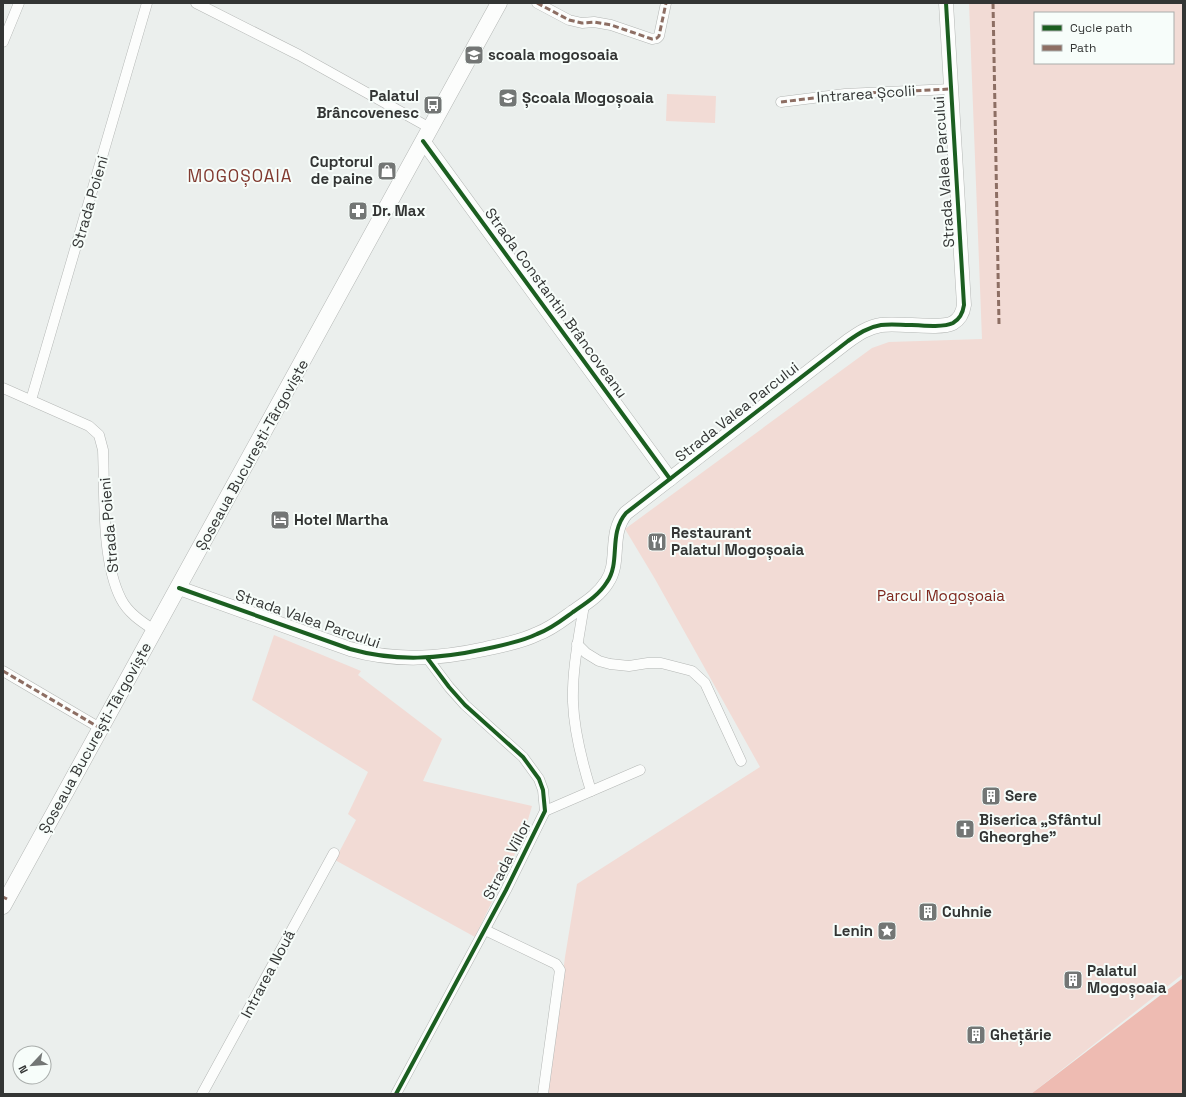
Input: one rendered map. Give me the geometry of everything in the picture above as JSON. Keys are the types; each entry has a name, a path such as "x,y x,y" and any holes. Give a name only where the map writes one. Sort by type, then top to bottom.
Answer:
{"main road":[{"name":"Șoseaua București-Târgoviște","path":"4,901 154,630 179,588 499,3"}],"street":[{"path":"3,42 19,3"},
{"name":"Strada Poieni","path":"31,400 147,3"},
{"path":"537,3 569,20 582,23 594,22 611,25 652,38 657,38 659,36 666,3"},
{"name":"Strada Valea Parcului","path":"179,588 368,654 388,658 428,659 484,650 528,638 554,626 584,605 600,591 611,576 617,528 620,520 626,513 859,333 881,325 947,325 958,320 964,305 946,3"},
{"name":"Strada Constantin Brâncoveanu","path":"198,4 312,62 426,135 670,479"},
{"name":"Intrarea Școlii","path":"781,102 845,94 951,89"},
{"name":"Strada Poieni","path":"3,388 89,426 95,430 102,439 107,532 112,572 121,599 125,605 141,621 154,630"},
{"path":"584,605 577,644 573,694 574,722 591,791"},
{"path":"577,644 586,653 599,661 610,664 629,666 648,663 661,663 692,671 705,683 741,761"},
{"name":"Strada Viilor","path":"396,1094 485,930 527,850 545,811 544,790 539,779 523,757 465,705 428,659"},
{"path":"3,671 100,728"},
{"path":"545,811 640,770"},
{"name":"Intrarea Nouă","path":"202,1094 334,853"},
{"path":"485,930 556,964 560,970 544,1094"}],"green space":[{"name":"Parcul Mogoșoaia","path":"969,3 1183,3 1183,974 1031,1094 548,1094 565,957 577,884 760,767 655,579 625,529 872,348 889,342 982,339"},
{"path":"667,94 716,96 715,123 666,121"},
{"path":"274,635 361,671 358,675 442,739 423,781 532,806 523,837 475,937 335,860 356,820 348,814 368,772 252,700"}],"shaded area":[{"path":"1183,978 1183,1094 1031,1094"}],"marked path":[{"path":"537,3 569,20 582,23 594,22 611,25 652,39 659,36 666,3"},
{"path":"993,3 999,324"},
{"path":"781,102 845,94 951,89"},
{"path":"3,671 100,728"},
{"path":"3,897 7,899"}],"cycle path":[{"path":"179,588 350,649 384,656 418,658 451,655 485,649 525,639 547,630 592,598 604,587 611,574 613,566 617,530 626,513 848,341 867,329 881,325 898,324 938,326 953,323 961,315 964,305 946,3"},
{"path":"423,141 670,479"},
{"path":"396,1094 506,890 545,811 543,790 539,779 523,757 465,705 428,659"}],"place":[{"name":"scoala mogosoaia","path":"474,55"},
{"name":"Școala Mogoșoaia","path":"508,98"},
{"name":"Palatul Brâncovenesc","path":"433,105"},
{"name":"Cuptorul de paine","path":"387,171"},
{"name":"Dr. Max","path":"358,211"},
{"name":"Hotel Martha","path":"280,520"},
{"name":"Restaurant Palatul Mogoșoaia","path":"657,542"},
{"name":"Sere","path":"991,796"},
{"name":"Biserica „Sfântul Gheorghe”","path":"965,829"},
{"name":"Cuhnie","path":"928,912"},
{"name":"Lenin","path":"887,931"},
{"name":"Palatul Mogoșoaia","path":"1073,980"},
{"name":"Ghețărie","path":"976,1035"}],"district":[{"name":"MOGOȘOAIA","path":"240,176"}]}
